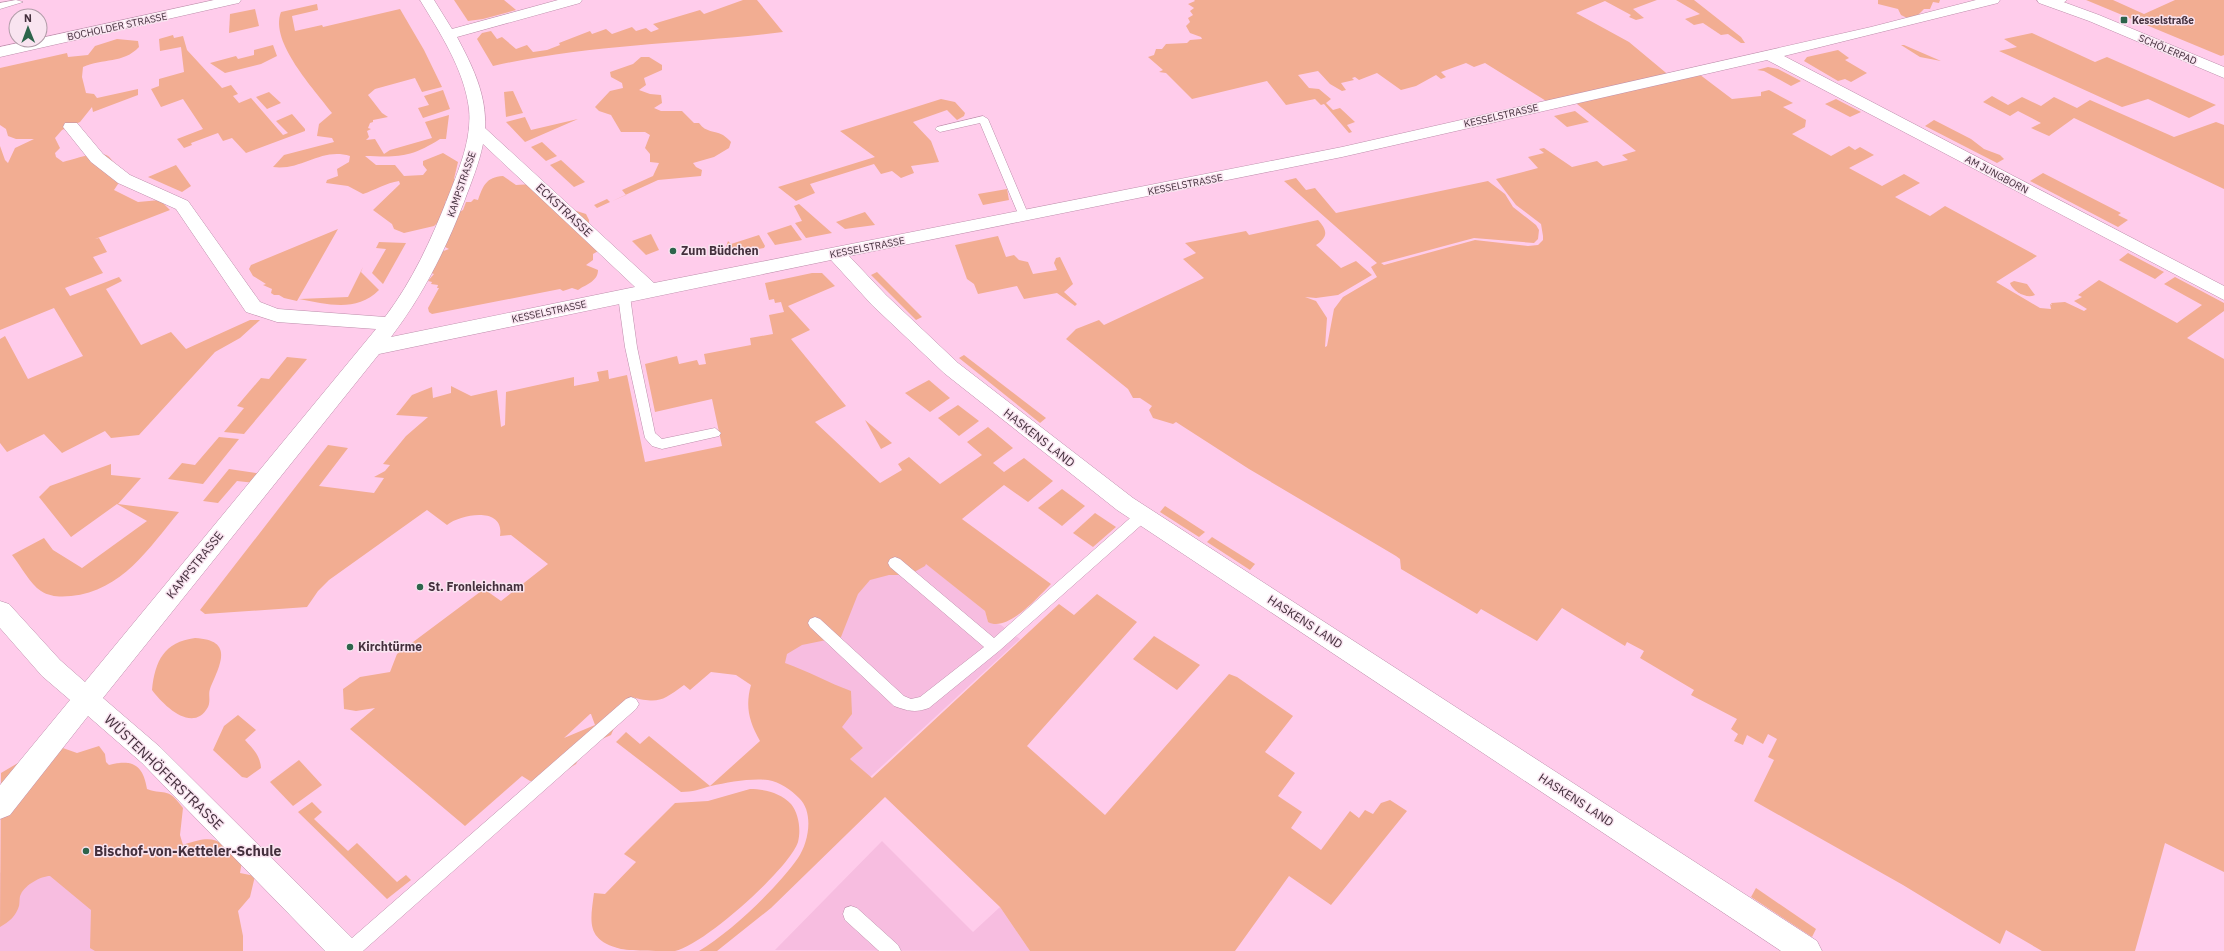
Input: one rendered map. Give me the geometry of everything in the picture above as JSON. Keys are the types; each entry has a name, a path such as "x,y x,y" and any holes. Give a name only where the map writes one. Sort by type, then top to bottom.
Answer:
{"street":[{"name":"BOCHOLDER STRASSE","path":"0,52 234,0"},
{"name":"KAMPSTRASSE","path":"0,806 86,698 372,348 409,299 440,242 465,175 478,130 475,95 427,0"},
{"path":"446,35 575,0"},
{"name":"KESSELSTRASSE","path":"372,348 650,290 1334,154 1770,55 1993,0"},
{"name":"SCHÖLERPAD","path":"2055,1 2224,73"},
{"name":"AM JUNGBORN","path":"1770,55 2224,294"},
{"path":"71,127 86,146 124,179 182,205 240,291 253,307 276,315 390,324"},
{"name":"ECKSTRASSE","path":"478,130 650,290"},
{"name":"HASKENS LAND","path":"835,253 879,300 952,368 1049,446 1142,516 1807,951"},
{"name":"WÜSTENHÖFERSTRASSE","path":"0,611 51,668 151,755 345,951"}],"lane":[{"path":"0,6 19,2"},
{"path":"940,129 983,119 1024,216"},
{"path":"624,296 635,366 652,440 662,444 715,432"},
{"path":"815,623 899,701 910,706 924,703 994,647 1142,516"},
{"path":"895,563 994,647"},
{"path":"350,951 631,704"},
{"path":"851,914 892,951"}],"shaded area":[{"path":"454,0 504,0 516,10 483,19 468,21"},
{"path":"743,0 757,0 783,32 565,53 493,66 477,39 482,33 491,31 497,39 502,37 516,49 527,45 533,52 547,50 560,45 559,43 590,31 592,34 606,29 612,34 632,27 636,31 646,28 651,32 659,29 653,24 700,10 704,14"},
{"path":"1194,0 1657,0 1633,9 1644,18 1636,20 1629,17 1631,15 1605,1 1576,13 1629,42 1671,77 1695,71 1732,99 1761,96 1761,92 1769,90 1793,103 1783,107 1806,120 1805,127 1792,134 1831,156 1849,146 1855,150 1860,147 1874,155 1849,168 1882,186 1904,174 1920,183 1895,197 1930,216 1945,206 2037,256 1996,282 2040,308 2051,309 2051,303 2065,302 2084,311 2087,309 2074,301 2082,297 2078,295 2099,280 2177,323 2202,305 2164,284 2175,277 2224,303 2224,311 2187,338 2224,359 2224,872 2165,843 2135,951 2042,951 2006,930 2000,944 1903,885 1754,801 1774,760 1768,757 1777,739 1768,734 1763,744 1747,735 1743,745 1734,741 1738,734 1731,729 1737,719 1691,695 1694,690 1640,658 1644,651 1627,642 1625,646 1562,608 1537,641 1481,609 1477,614 1401,569 1400,559 1396,556 1249,469 1176,422 1173,424 1153,418 1149,410 1152,406 1140,398 1133,398 1128,389 1066,339 1076,329 1099,320 1104,325 1204,278 1183,259 1196,253 1185,243 1246,231 1249,235 1318,220 1325,230 1325,236 1316,245 1341,268 1356,261 1372,275 1338,295 1316,298 1305,297 1316,301 1327,318 1325,347 1327,346 1334,309 1343,297 1377,277 1371,267 1377,263 1284,181 1296,178 1306,190 1315,188 1336,213 1488,181 1505,194 1513,207 1536,225 1539,230 1538,239 1534,243 1474,238 1381,263 1384,265 1475,240 1528,246 1538,245 1543,240 1541,224 1516,205 1496,179 1538,168 1528,157 1544,153 1539,149 1544,148 1572,167 1597,161 1603,166 1628,160 1622,155 1636,151 1572,100 1551,104 1485,63 1474,67 1466,63 1441,72 1446,77 1441,79 1436,75 1416,86 1401,90 1377,73 1359,80 1355,77 1352,78 1354,80 1341,83 1346,90 1342,91 1330,84 1318,71 1298,75 1309,88 1319,89 1331,99 1326,103 1333,110 1340,108 1355,122 1347,125 1352,132 1349,133 1324,104 1321,105 1315,99 1286,105 1267,81 1192,99 1166,73 1159,72 1163,70 1148,57 1154,55 1156,49 1162,49 1166,44 1187,43 1190,40 1202,39 1201,37 1190,33 1186,26 1190,22 1188,18 1193,15 1190,11 1194,8 1188,4 1195,1"},
{"path":"1676,0 1694,0 1741,37 1745,43 1741,43 1728,34 1721,35 1703,23 1694,25 1685,19 1700,14"},
{"path":"1878,0 1940,0 1939,3 1933,2 1930,9 1924,9 1918,15 1909,19 1901,15 1898,9 1878,4"},
{"path":"2086,0 2113,0 2144,14 2175,0 2224,0 2224,55 2221,56"},
{"path":"317,4 318,10 292,16 295,31 322,25 323,27 400,9 424,50 442,87 422,92 415,78 375,89 368,95 382,113 388,117 373,120 373,122 370,123 368,128 371,129 367,131 369,137 366,140 375,139 384,154 390,150 432,138 425,122 449,115 446,139 440,139 420,150 404,155 365,156 376,165 395,165 404,176 423,175 427,170 423,165 423,161 443,153 458,162 454,179 460,185 455,194 445,202 446,207 444,217 434,226 404,233 394,229 392,224 373,210 400,184 399,181 363,194 348,186 326,183 327,180 338,176 337,169 349,162 350,156 330,154 293,166 273,167 284,155 334,142 332,138 317,136 319,124 332,113 305,79 287,51 279,24 281,12"},
{"path":"255,9 259,26 229,33 230,14"},
{"path":"2032,33 2095,62 2107,57 2216,105 2189,118 2148,99 2122,107 1999,51 2017,47 2004,39"},
{"path":"173,35 174,38 183,36 187,50 222,88 231,85 238,94 233,96 239,103 251,98 283,135 288,133 276,121 292,114 305,129 305,131 246,153 232,138 223,141 218,133 191,143 192,145 184,148 177,139 203,129 183,99 161,107 151,89 159,86 159,79 184,72 181,47 160,51 159,39"},
{"path":"117,39 138,41 139,47 126,56 83,67 82,77 86,93 94,94 97,98 138,89 138,95 93,112 92,107 80,122 62,130 55,138 60,148 55,153 56,157 63,162 86,156 104,154 111,159 124,175 114,190 138,202 160,200 170,210 95,239 99,238 107,252 93,257 103,273 65,288 70,296 119,277 122,281 106,289 141,345 171,332 186,349 250,320 260,320 240,338 215,352 139,435 111,438 105,431 62,453 44,434 7,452 0,443 0,339 5,336 28,379 83,356 54,308 0,330 0,146 5,160 8,163 15,148 34,139 16,139 8,136 6,129 0,125 0,68 67,53 68,57 88,55 95,46"},
{"path":"273,45 277,56 261,64 225,73 210,63 236,56 238,59 254,55 254,50"},
{"path":"1901,45 1904,45 1941,61 1920,57"},
{"path":"1838,50 1849,58 1845,60 1867,73 1851,82 1845,79 1838,81 1804,61 1807,57"},
{"path":"641,57 649,57 662,65 662,70 644,78 646,85 639,90 650,94 661,95 662,103 654,108 661,111 682,111 694,123 699,123 707,130 720,133 731,142 729,148 714,157 693,163 696,167 702,170 701,176 658,180 626,195 622,190 653,176 659,163 650,162 650,154 645,148 650,135 645,132 621,132 611,115 599,111 595,107 610,91 623,88 622,83 611,77 610,72 633,64"},
{"path":"1768,67 1778,69 1801,81 1791,86 1764,71 1757,70"},
{"path":"443,90 450,109 423,118 418,108 429,105 424,96"},
{"path":"513,91 523,113 506,117 504,92"},
{"path":"269,92 281,103 267,109 256,97"},
{"path":"1992,96 2008,105 2022,97 2041,106 2054,97 2077,108 2090,100 2174,137 2216,122 2224,125 2224,189 2074,118 2049,136 2031,128 2041,123 2018,111 2010,116 1983,102"},
{"path":"941,99 955,102 965,113 964,116 957,120 947,110 913,122 931,141 939,162 911,166 914,173 901,178 892,171 881,174 874,164 810,184 815,193 796,201 778,187 875,157 840,131"},
{"path":"1836,99 1861,112 1850,117 1825,104"},
{"path":"1575,111 1589,122 1567,127 1554,116"},
{"path":"525,117 531,130 578,119 525,142 506,122"},
{"path":"1934,120 1971,139 1984,149 2000,155 2004,159 1997,163 1925,126"},
{"path":"542,142 557,156 546,161 531,147"},
{"path":"561,160 585,182 574,187 550,165"},
{"path":"176,165 191,186 182,192 148,177"},
{"path":"2043,173 2121,213 2118,215 2128,220 2118,227 2030,181"},
{"path":"503,176 516,185 532,184 555,204 586,214 589,220 589,225 592,226 589,229 600,250 593,254 593,260 586,265 598,270 598,274 594,280 578,290 572,288 563,291 560,289 432,314 429,312 428,308 439,288 437,288 438,285 431,284 432,282 428,281 434,274 428,272 438,253 449,249 445,247 459,212 463,210 466,202 471,202 474,199 478,200 482,190 489,180"},
{"path":"1007,189 1009,200 983,205 978,194"},
{"path":"607,199 610,202 597,208 594,205"},
{"path":"799,204 832,233 806,238 795,223 802,221 794,206"},
{"path":"865,212 875,225 845,229 836,222"},
{"path":"791,225 802,240 775,245 767,233"},
{"path":"338,229 297,301 271,293 272,289 263,285 266,284 253,276 249,269 251,265"},
{"path":"651,234 659,250 646,255 632,241"},
{"path":"759,235 765,246 764,248 725,255 728,241 731,244"},
{"path":"998,236 1006,257 1014,255 1019,260 1028,262 1033,274 1057,270 1054,263 1056,258 1060,257 1073,284 1064,292 1077,304 1075,306 1057,293 1024,299 1017,286 978,294 974,284 967,279 955,245"},
{"path":"379,242 406,243 383,284 372,273 386,249 376,248"},
{"path":"2128,253 2164,272 2155,279 2119,260"},
{"path":"363,267 361,272 379,290 361,302 341,305 299,299 348,297"},
{"path":"877,272 922,317 916,320 871,275"},
{"path":"812,273 822,273 835,286 788,306 810,330 791,339 846,406 815,422 880,483 902,470 898,464 909,457 940,484 982,455 967,442 988,427 1013,448 993,463 1004,472 1024,458 1053,481 1028,502 1004,485 962,519 1051,584 1030,605 1013,618 1004,623 996,624 988,622 985,611 926,564 909,575 889,575 870,580 858,594 841,637 802,645 787,654 785,663 851,691 852,714 842,727 863,748 850,759 872,778 1059,604 1074,615 1097,594 1137,622 1027,746 1105,815 1229,674 1237,677 1293,716 1265,752 1295,773 1278,796 1302,812 1291,828 1321,850 1350,811 1359,818 1365,810 1373,814 1381,803 1390,800 1407,811 1331,905 1289,876 1235,951 1030,951 1000,907 885,797 771,908 717,951 699,951 725,933 753,909 789,870 798,858 805,844 808,827 807,811 804,804 792,792 781,784 768,780 740,781 693,791 681,792 616,742 626,732 640,744 649,736 710,786 760,741 753,727 749,714 748,700 751,685 736,675 711,672 690,690 684,685 660,700 648,700 631,697 618,719 611,735 584,747 576,764 551,780 530,781 522,776 465,826 350,729 375,708 356,711 344,709 343,689 360,677 390,672 397,654 484,589 501,601 548,564 511,535 500,536 500,526 496,520 489,516 471,516 454,521 447,525 427,510 329,580 318,591 307,607 205,614 200,610 328,445 348,448 319,486 374,493 384,478 374,477 385,471 390,465 383,464 406,436 428,417 396,415 412,395 432,387 433,398 451,393 451,386 471,396 497,390 501,427 505,425 506,392 574,377 574,386 599,381 597,372 608,370 609,379 627,375 645,462 722,446 712,399 655,412 645,364 677,356 679,364 697,360 699,365 706,364 704,354 751,345 750,338 773,334 769,315 784,312 781,302 775,303 774,299 769,300 765,283","holes":["590,714 595,725 564,738"]},
{"path":"2014,281 2027,284 2035,295 2028,296 2017,292 2010,283"},
{"path":"964,355 1046,418 1040,423 959,358"},
{"path":"287,357 307,359 244,434 224,432 244,408 237,406 261,378 269,379"},
{"path":"929,380 950,398 930,412 905,393"},
{"path":"958,405 979,421 959,436 938,418"},
{"path":"865,420 892,443 881,449"},
{"path":"219,437 239,439 203,484 168,479 182,463 195,465"},
{"path":"111,464 111,475 141,478 118,504 179,512 157,540 133,566 120,577 105,586 89,592 71,596 56,596 44,593 33,584 12,555 44,538 53,550 82,568 147,521 117,504 71,537 39,497 50,486"},
{"path":"229,469 263,474 255,483 237,481 218,503 203,501"},
{"path":"1062,489 1085,506 1062,526 1038,508"},
{"path":"1165,506 1205,532 1199,537 1160,512"},
{"path":"1095,513 1116,527 1093,547 1073,533"},
{"path":"1212,537 1255,564 1250,570 1207,542"},
{"path":"907,548 985,611 988,622 1001,625 1020,639 870,777 850,759 863,748 767,655"},
{"path":"1154,636 1200,665 1177,690 1133,659"},
{"path":"195,638 216,643 220,649 221,655 218,671 209,691 208,707 202,715 195,718 187,718 171,710 157,696 152,690 153,680 159,662 169,649 184,640"},
{"path":"238,715 256,730 245,740 258,756 261,768 247,778 242,777 213,750 224,726"},
{"path":"99,746 105,754 106,762 109,765 124,763 136,766 143,774 147,789 170,794 178,801 183,808 180,835 183,845 209,839 221,843 242,861 240,873 255,876 250,897 238,911 243,936 243,951 95,951 90,948 91,910 50,876 38,879 26,887 20,895 19,906 16,913 9,921 0,927 1,773 23,760 60,747 77,753"},
{"path":"299,760 322,785 293,806 270,782"},
{"path":"750,789 777,794 787,800 794,808 799,822 798,842 779,870 763,887 724,921 705,935 688,946 675,951 640,951 621,949 601,941 593,929 592,913 594,893 605,894 636,862 624,854 675,803 708,801"},
{"path":"312,802 322,812 314,819 348,851 357,843 397,882 406,875 411,880 387,899 298,812"},
{"name":"Bischof-von-Ketteler-Schule","path":"69,806 238,951 0,951 0,873"},
{"path":"882,841 973,932 1000,907 1030,951 775,950"},
{"path":"1756,888 1816,929 1812,937 1751,897"}],"place":[{"name":"Kesselstraße","path":"2124,20"},
{"name":"Zum Büdchen","path":"673,251"},
{"name":"St. Fronleichnam","path":"420,587"},
{"name":"Kirchtürme","path":"350,647"},
{"name":"Bischof-von-Ketteler-Schule","path":"86,851"}]}
